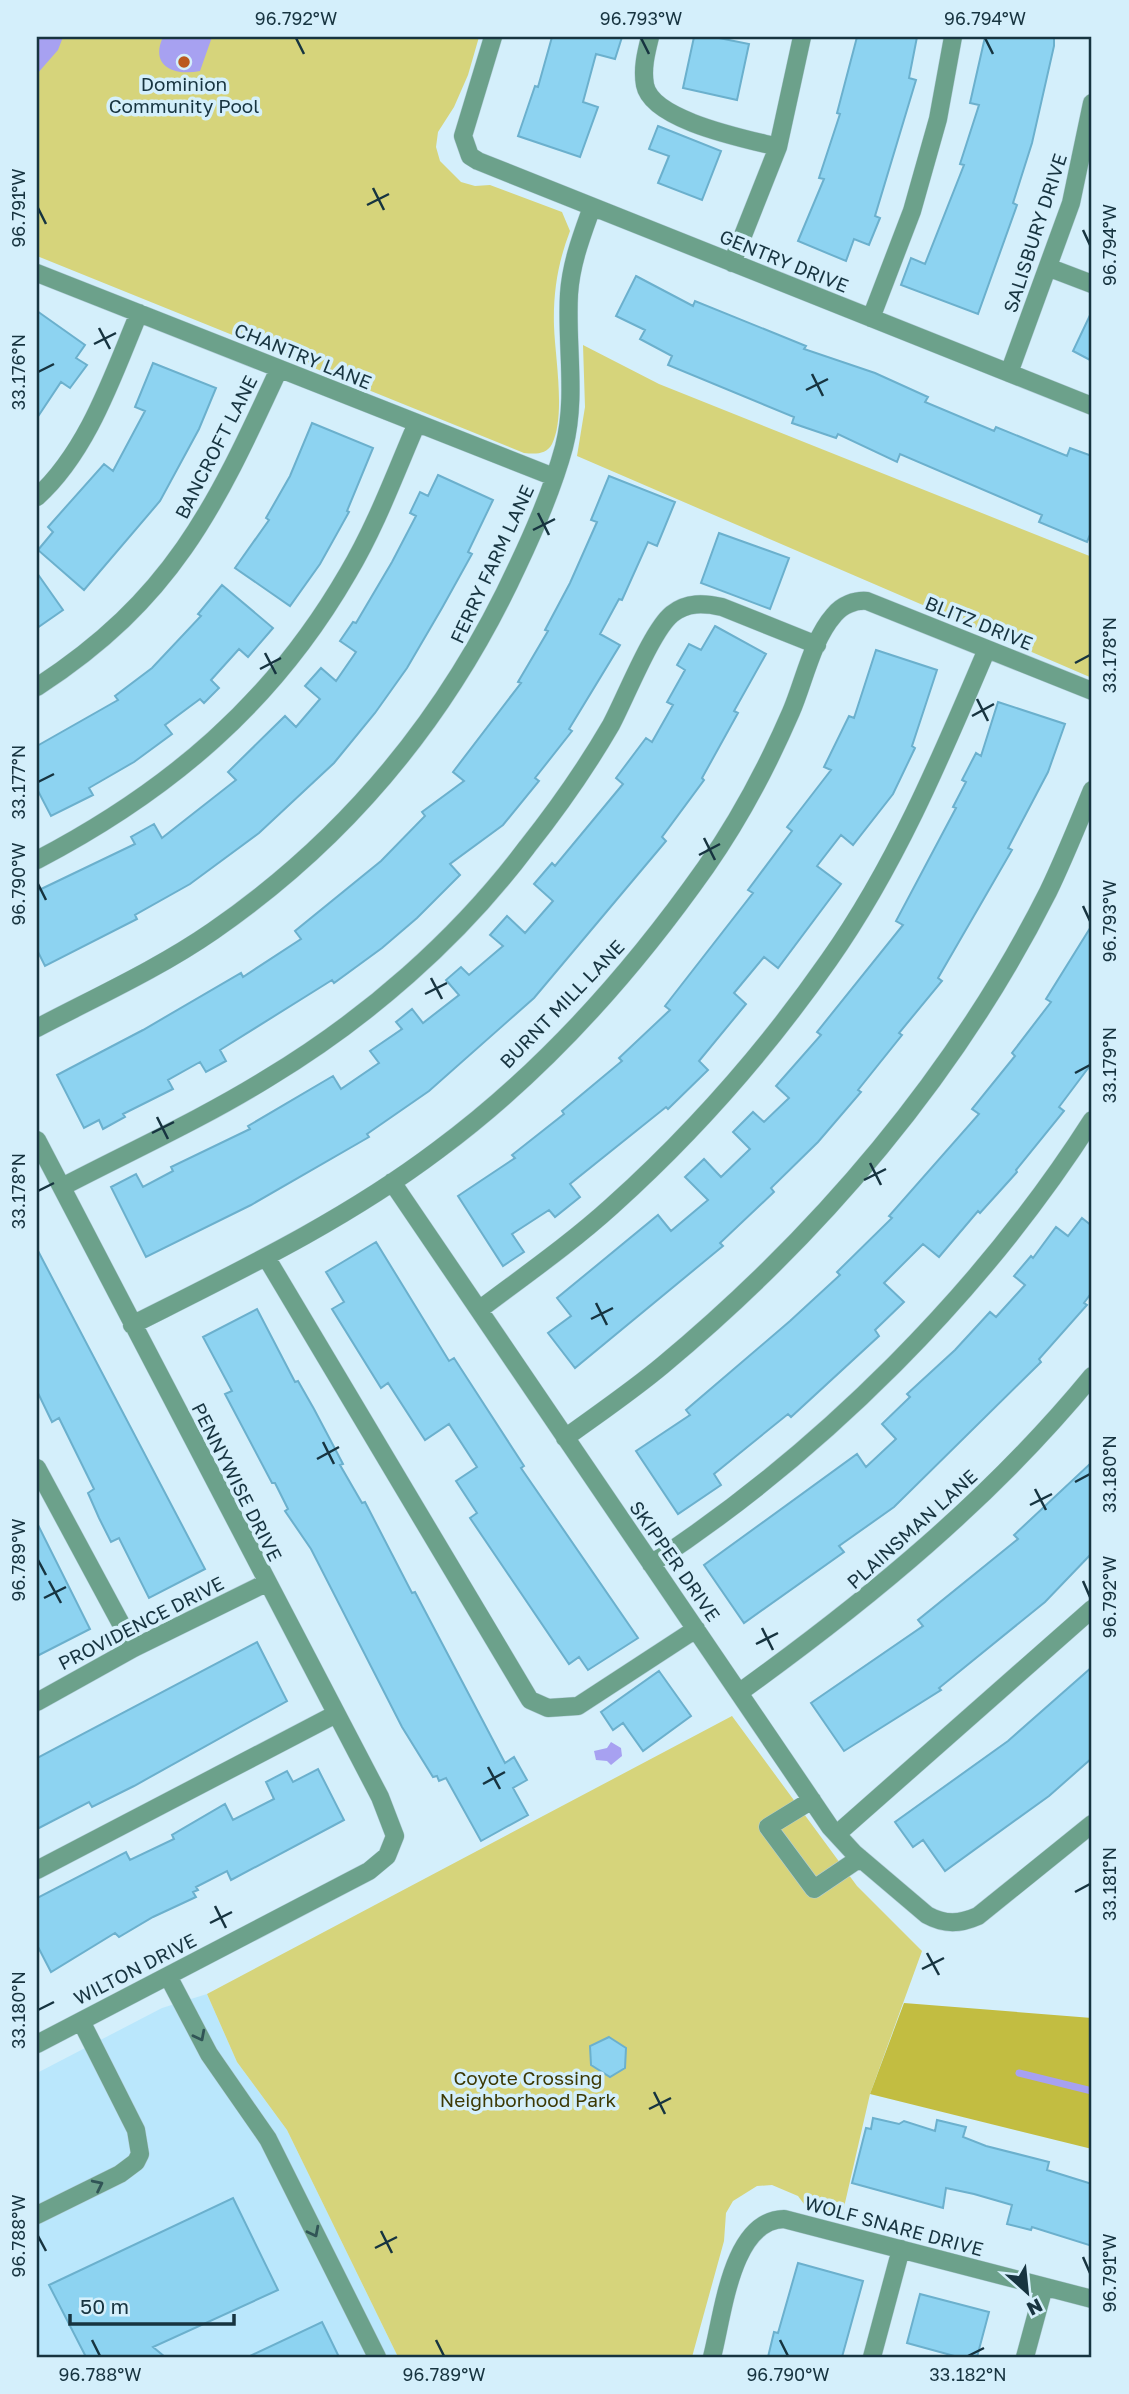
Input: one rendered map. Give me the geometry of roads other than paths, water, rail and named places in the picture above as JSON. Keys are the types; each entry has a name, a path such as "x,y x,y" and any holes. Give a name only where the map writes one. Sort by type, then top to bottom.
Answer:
{"street":[{"name":"GENTRY DRIVE","path":"493,37 466,124 465,148 478,161 1092,406"},
{"path":"650,37 645,61 645,87 653,102 675,115 778,147"},
{"path":"732,263 778,147 802,37"},
{"path":"872,318 912,211 938,119 953,37"},
{"name":"SALISBURY DRIVE","path":"1009,373 1050,268 1071,203 1092,103"},
{"name":"FERRY FARM LANE","path":"37,1028 212,932 272,888 344,823 408,750 460,677 489,629 554,477 569,420 569,293 576,254 592,207"},
{"path":"1050,268 1092,284"},
{"name":"CHANTRY LANE","path":"37,273 554,477"},
{"path":"37,497 68,459 101,402 139,313"},
{"name":"BANCROFT LANE","path":"37,687 111,631 146,599 182,555 216,500 279,369"},
{"path":"37,860 87,834 174,774 220,736 274,680 348,573 417,423"},
{"name":"BLITZ DRIVE","path":"850,603 867,601 1092,691"},
{"path":"62,1187 268,1079 348,1024 429,955 506,876 568,793 610,726 670,615 690,605 706,603 817,645"},
{"name":"BURNT MILL LANE","path":"132,1325 266,1257 392,1182 440,1149 556,1047 645,948 707,865 757,780 832,617 850,603"},
{"path":"479,1310 612,1206 669,1152 767,1042 830,958 894,851 932,775 987,649"},
{"path":"565,1438 662,1366 775,1265 875,1156 956,1047 1020,944 1049,890 1092,790"},
{"path":"651,1564 787,1463 894,1365 999,1247 1092,1120"},
{"name":"PENNYWISE DRIVE","path":"37,1140 393,1822 394,1844"},
{"name":"SKIPPER DRIVE","path":"392,1182 812,1800 837,1834 860,1858 928,1915 938,1921 959,1923 978,1916 1092,1824"},
{"path":"266,1257 530,1700 548,1708 578,1706 696,1629"},
{"name":"PLAINSMAN LANE","path":"740,1692 841,1618 921,1553 1006,1472 1092,1376"},
{"path":"37,1468 134,1648"},
{"name":"PROVIDENCE DRIVE","path":"37,1702 134,1648 266,1583"},
{"path":"837,1834 1092,1609"},
{"path":"37,1870 336,1714"},
{"path":"812,1800 768,1827 814,1889 860,1858"},
{"name":"WILTON DRIVE","path":"37,2044 369,1871 387,1856 394,1844"},
{"path":"168,1976 209,2054 268,2139 377,2357"},
{"path":"37,2214 120,2174 136,2162 140,2154 136,2130 81,2021"},
{"name":"WOLF SNARE DRIVE","path":"712,2357 740,2251 748,2236 767,2222 784,2219 1092,2299"},
{"path":"872,2357 901,2249"},
{"path":"1025,2357 1044,2287"}],"waterway":[{"path":"1019,2073 1092,2091"}],"place":[{"name":"Dominion Community Pool","path":"184,62"}],"park label":[{"name":"Coyote Crossing Neighborhood Park","path":"528,2089"}]}
